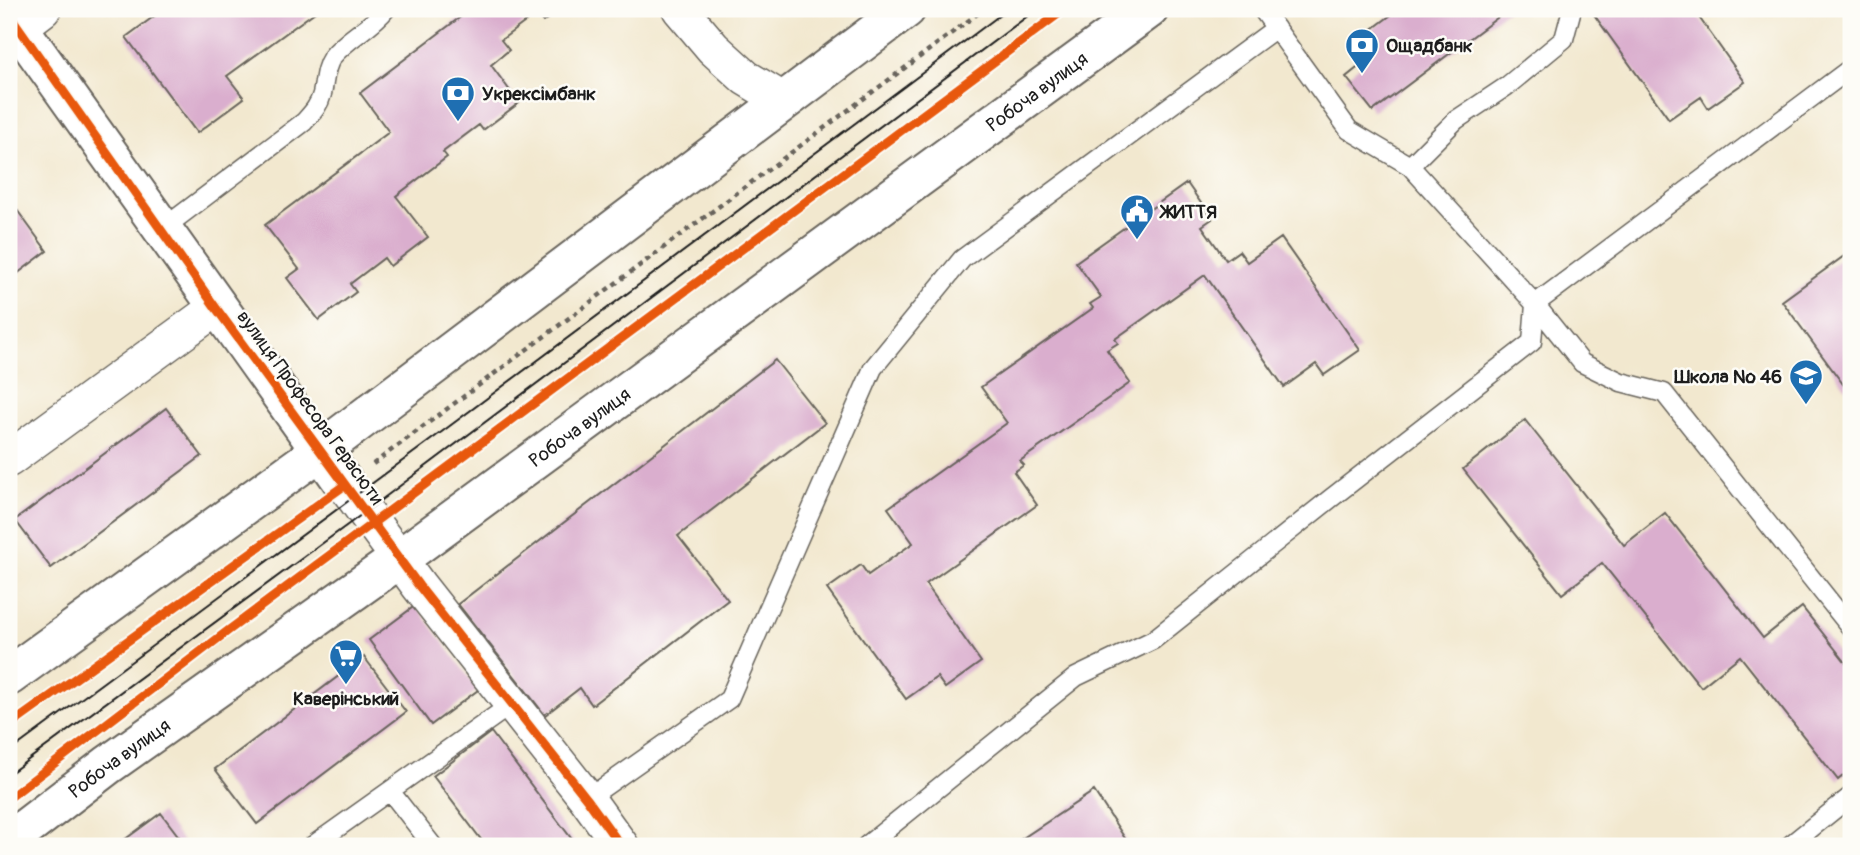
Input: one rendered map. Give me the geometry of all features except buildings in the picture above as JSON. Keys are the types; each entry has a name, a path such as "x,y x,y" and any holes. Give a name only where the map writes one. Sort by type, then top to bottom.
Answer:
{"main road":[{"path":"9,676 320,451 906,9"},
{"name":"Робоча вулиця","path":"9,841 108,765 399,559 1149,9"},
{"name":"вулиця Професора Герасюти","path":"23,17 161,230 345,485"}],"street":[{"path":"680,9 713,48 746,78 784,101"},
{"path":"9,459 216,308"},
{"name":"вулиця Професора Герасюти","path":"345,485 621,846"}],"lane":[{"path":"161,230 304,122 316,109 322,96 327,65 334,55 378,19 386,9"},
{"path":"1262,9 1349,130 1410,166 1535,304 1582,363 1621,382 1664,393 1851,628"},
{"path":"1410,166 1456,120 1507,86 1564,39 1572,9"},
{"path":"587,799 729,699 873,368 962,259 1276,28"},
{"path":"866,846 1076,677 1153,640 1532,342 1535,304 1851,68"},
{"path":"312,846 512,704"},
{"path":"390,791 433,846"},
{"path":"1789,846 1851,796"}],"path":[{"path":"345,485 984,9"}],"tram line":[{"path":"9,752 1008,9"},
{"path":"9,774 365,512 1037,9"}],"cycle path":[{"path":"9,798 229,630 1065,9"},
{"path":"9,14 216,308 419,586 621,846"},
{"path":"9,726 345,485"}],"place":[{"name":"Ощадбанк","path":"1362,75"},
{"name":"Укрексімбанк","path":"458,123"},
{"name":"ЖИТТЯ","path":"1137,241"},
{"name":"Школа № 46","path":"1806,406"},
{"name":"Каверінський","path":"346,686"}]}
